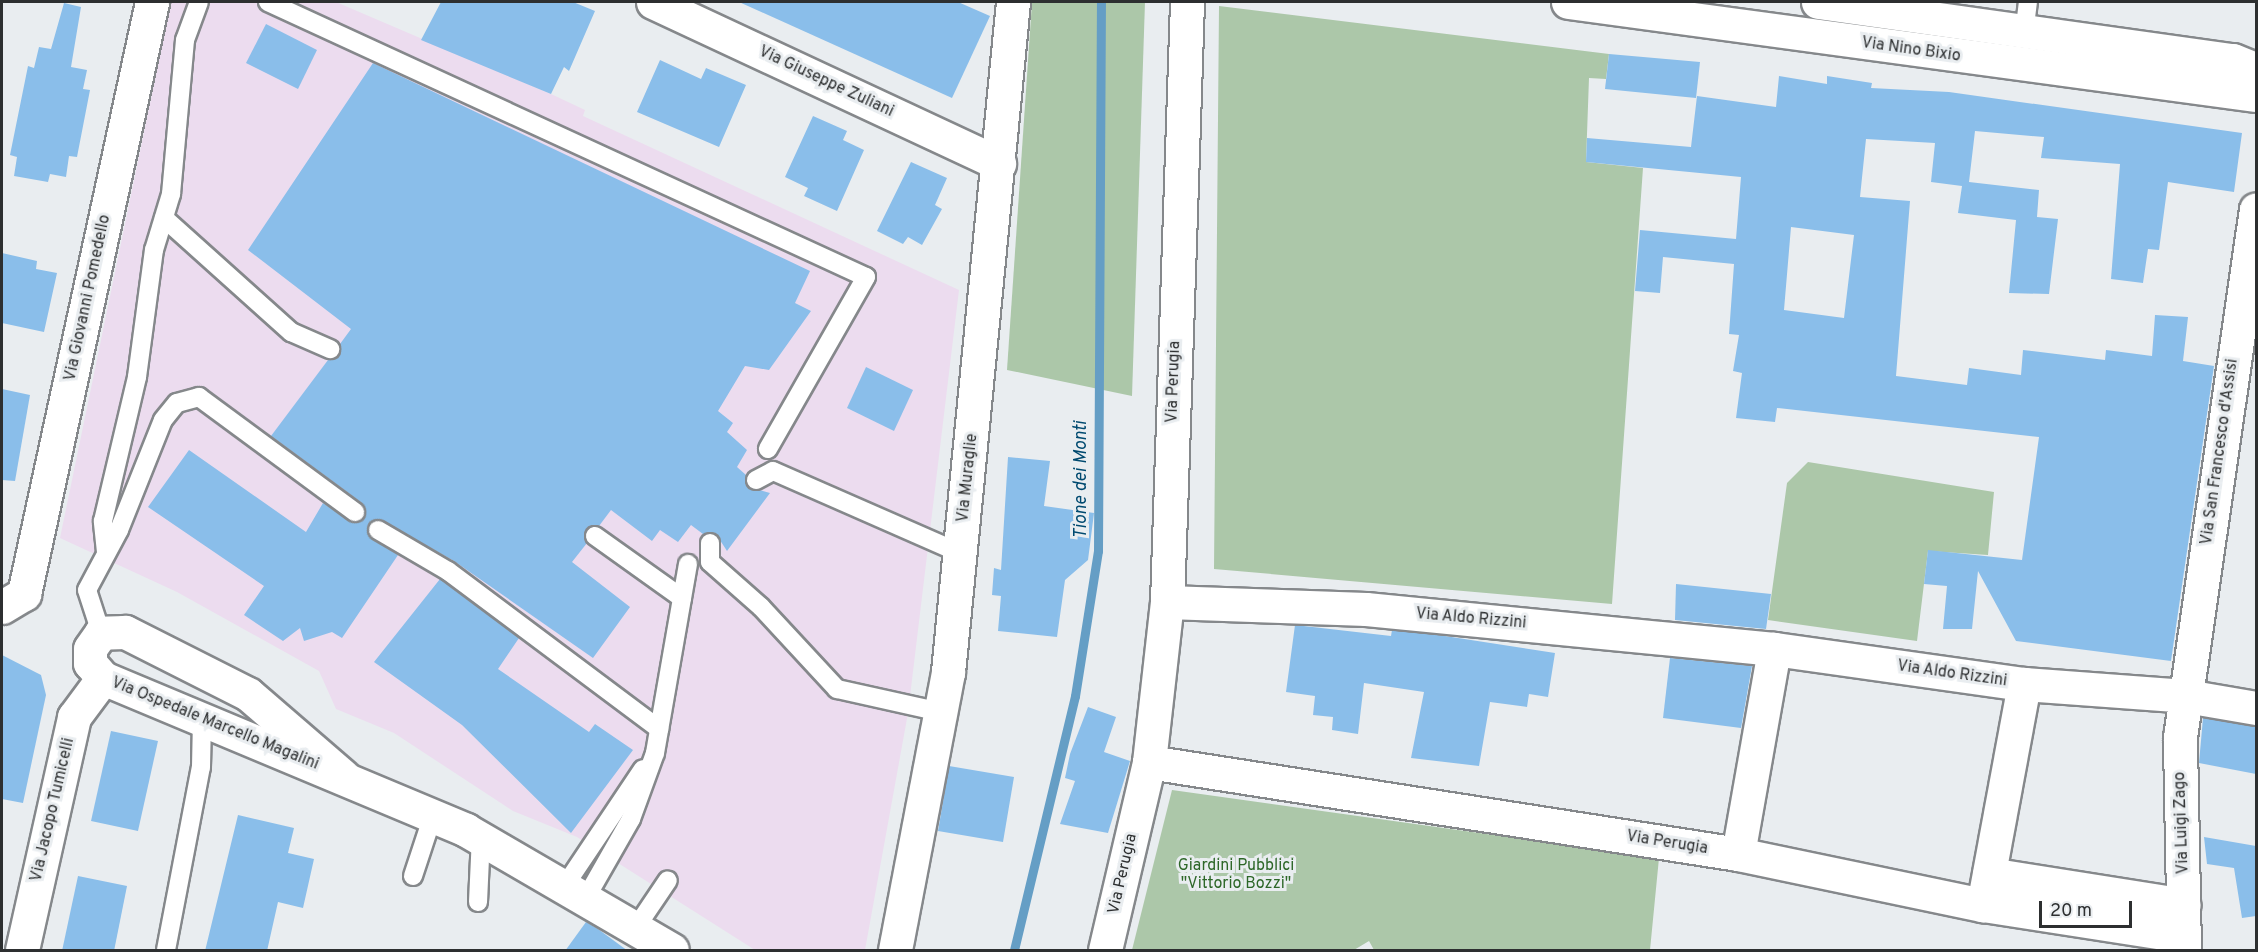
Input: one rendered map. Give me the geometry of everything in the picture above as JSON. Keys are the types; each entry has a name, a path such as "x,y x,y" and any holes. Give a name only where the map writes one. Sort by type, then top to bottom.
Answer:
{"street":[{"name":"Via Giovanni Pomedello","path":"13,600 152,2"},
{"name":"Via Giuseppe Zuliani","path":"653,2 999,163"},
{"name":"Via Muraglie","path":"894,951 940,712 960,553 999,163 1012,2"},
{"name":"Via Perugia","path":"1105,951 1149,762 1167,603 1186,2"},
{"name":"Via Nino Bixio","path":"1568,2 2256,82"},
{"name":"Via Nino Bixio","path":"1818,2 2024,34 2216,58 2256,82"},
{"name":"Via San Francesco d'Assisi","path":"2186,696 2256,209"},
{"name":"Via Aldo Rizzini","path":"1167,603 1366,609 1774,649 2024,684 2186,696 2256,708"},
{"name":"Via Ospedale Marcello Magalini","path":"343,776 248,694 125,632 101,633 90,649 90,663 103,678 202,721 343,776 481,837 637,926 672,951"},
{"path":"1738,854 1774,649"},
{"name":"Via Jacopo Tumicelli","path":"22,951 74,717 103,678"},
{"name":"Via Aldo Rizzini","path":"1983,905 2024,684"},
{"name":"Via Luigi Zago","path":"2184,931 2180,737 2186,696"},
{"name":"Via Perugia","path":"1149,762 1738,854 1983,905 2184,931"},
{"path":"1989,874 2184,931"}],"lane":[{"path":"106,552 102,521 137,377 154,250 164,218 179,139 185,40 199,2"},
{"path":"268,2 866,277 768,449"},
{"path":"2024,34 2028,2"},
{"path":"164,218 291,332 330,349"},
{"path":"101,633 87,590 106,552 163,420 177,403 199,398 355,512"},
{"path":"756,480 773,471 960,553"},
{"path":"378,530 448,571 659,729"},
{"path":"595,536 682,598"},
{"path":"711,543 710,562 761,607 837,689 940,712"},
{"path":"576,890 655,753 688,564"},
{"path":"166,951 201,767 202,721"},
{"path":"413,876 433,815"},
{"path":"478,902 481,837"},
{"path":"637,926 668,880"}],"shaded area":[{"path":"171,2 336,2 551,94 585,110 583,116 959,290 908,713 865,950 755,950 577,837 513,811 394,733 336,709 319,671 177,592 60,538"}],"green space":[{"path":"1032,2 1145,2 1132,396 1007,370"},
{"path":"1219,6 1609,54 1606,79 1589,78 1586,162 1643,168 1612,604 1214,569"},
{"path":"1808,462 1994,492 1988,555 1928,551 1917,641 1768,620 1787,483"},
{"name":"Giardini Pubblici \"Vittorio Bozzi\"","path":"1172,790 1659,858 1650,950 1374,950 1369,941 1354,950 1132,950"}],"building":[{"path":"441,2 573,2 595,11 569,71 564,67 551,94 421,40"},
{"path":"739,2 958,2 990,16 952,98"},
{"path":"64,3 81,7 71,67 87,70 83,89 90,90 77,157 69,156 66,177 50,174 48,182 14,176 17,157 10,155 28,66 34,68 39,47 51,49"},
{"path":"266,24 317,50 298,89 246,63"},
{"path":"1609,54 1700,62 1696,98 1605,89"},
{"path":"660,60 701,79 706,68 746,85 719,147 637,112"},
{"path":"373,63 810,271 795,303 811,311 769,370 745,366 718,411 733,423 727,432 747,450 737,467 746,475 746,486 770,493 727,551 716,534 703,534 691,525 678,542 660,530 652,541 611,510 599,526 586,529 587,543 572,562 630,607 593,658 454,561 379,519 369,524 368,535 398,555 342,638 332,632 304,641 300,628 283,641 244,615 264,586 148,507 189,450 306,532 323,503 353,523 364,518 362,503 271,436 328,360 340,354 340,344 351,329 248,250"},
{"path":"1779,76 1827,84 1827,76 1872,83 1871,88 1949,92 2242,133 2234,192 2168,182 2159,250 2148,249 2143,283 2111,279 2120,164 2041,158 2044,137 1975,131 1969,182 2039,190 2037,217 2058,219 2049,294 2009,293 2016,220 1958,213 1962,186 1931,182 1935,143 1866,139 1860,197 1910,201 1896,376 1967,385 1969,368 2021,375 2023,350 2105,360 2106,350 2152,356 2155,315 2188,317 2183,361 2214,366 2171,661 2016,641 1978,571 1972,629 1943,629 1947,586 1924,584 1928,550 2022,560 2039,437 1777,408 1775,422 1736,418 1742,373 1733,371 1739,335 1729,334 1734,264 1663,257 1660,293 1635,291 1640,230 1736,239 1741,177 1586,162 1587,138 1691,147 1697,96 1776,107","holes":["1791,227 1854,235 1844,318 1784,310"]},
{"path":"813,116 847,131 843,140 864,150 837,211 804,196 808,188 785,177"},
{"path":"911,162 947,178 935,205 942,209 922,245 908,237 903,244 877,231"},
{"path":"2,253 37,261 36,269 57,273 44,332 2,323"},
{"path":"866,367 913,390 894,431 847,408"},
{"path":"2,389 30,395 15,481 2,480"},
{"path":"1008,457 1050,461 1044,506 1094,513 1088,560 1065,580 1057,637 998,631 1001,596 992,595 994,568 1001,570"},
{"path":"440,579 519,638 498,669 589,732 595,724 633,750 571,833 462,725 374,662"},
{"path":"1676,584 1771,594 1766,629 1675,620"},
{"path":"1295,625 1391,636 1392,630 1432,634 1555,653 1548,697 1529,694 1527,707 1490,702 1479,766 1411,758 1424,692 1364,683 1358,734 1332,730 1333,717 1313,715 1315,696 1286,692"},
{"path":"2,655 41,675 46,695 23,803 2,799"},
{"path":"1670,658 1752,666 1741,728 1663,718"},
{"path":"1088,707 1116,717 1104,752 1130,761 1108,833 1060,824 1075,781 1065,778 1070,754"},
{"path":"2203,718 2256,726 2256,774 2199,763"},
{"path":"111,731 158,741 138,831 91,821"},
{"path":"949,766 1014,777 1003,842 938,831"},
{"path":"238,815 294,828 288,853 314,859 303,908 278,902 267,951 205,951"},
{"path":"2204,837 2256,846 2256,916 2242,918 2234,868 2207,864"},
{"path":"78,876 127,886 114,951 62,951"},
{"path":"586,922 598,929 628,951 565,951"}],"waterway":[{"name":"Tione dei Monti","path":"1014,950 1075,696 1098,551 1101,2"}]}
